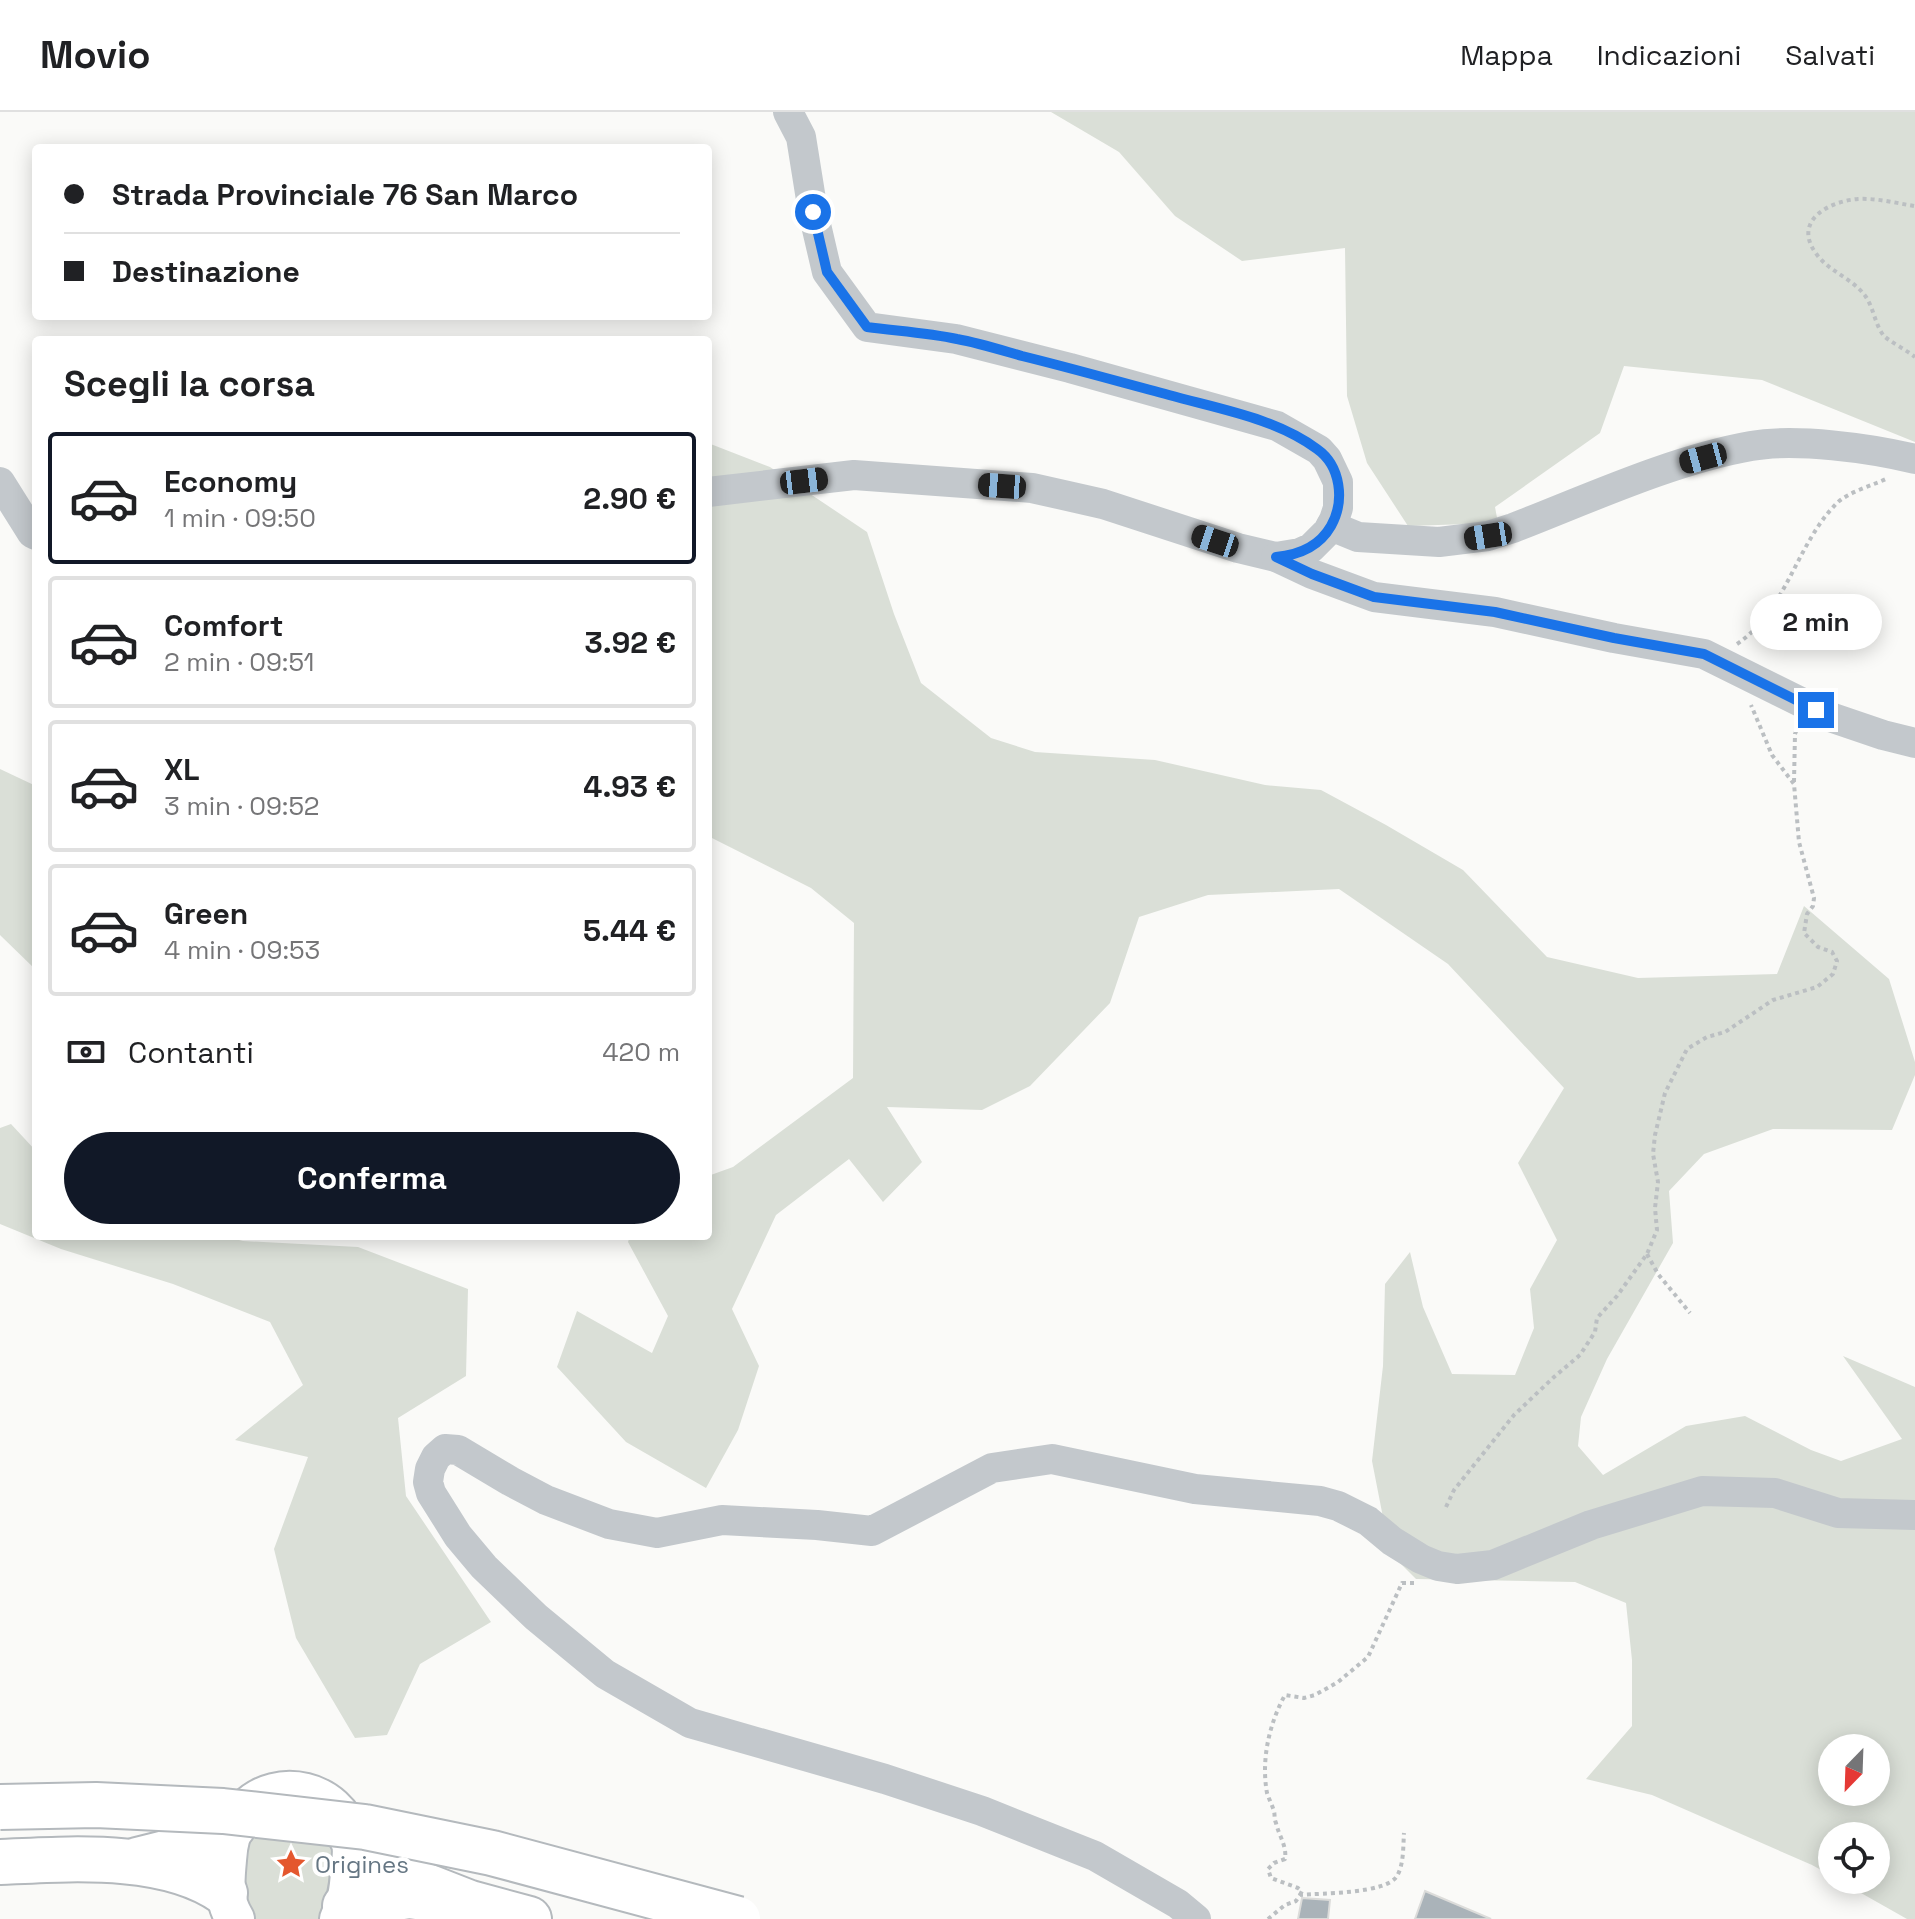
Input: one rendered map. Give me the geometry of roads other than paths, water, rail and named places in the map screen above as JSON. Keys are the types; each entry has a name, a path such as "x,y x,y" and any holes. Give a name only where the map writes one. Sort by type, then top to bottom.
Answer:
{"highway":[{"path":"0,1807 96,1805 223,1811 365,1827 492,1853 738,1919"},
{"path":"135,1861 181,1849 233,1827"},
{"path":"350,1835 384,1868 470,1903 529,1919"},
{"path":"0,1862 135,1861 209,1881 223,1910"},
{"path":"342,1913 409,1896 470,1903"}],"main road":[{"path":"223,1910 228,1846 233,1827 255,1801 268,1794 297,1791 324,1800 344,1822 350,1835 351,1864 342,1913"}],"street":[{"path":"788,112 801,137 813,212 827,272 867,327 956,339 1070,368 1277,426 1319,450 1334,470 1338,482 1338,508 1331,526 1311,548 1276,557"},
{"path":"1331,526 1358,537 1415,541 1439,542 1488,536 1679,465 1752,445 1812,444 1866,449 1915,459"},
{"path":"712,492 854,475 1032,488 1103,504 1238,548 1276,557 1374,597 1495,612 1704,654 1800,703 1845,722 1915,743"},
{"path":"0,482 32,533"},
{"path":"1196,1919 1178,1904 1095,1856 982,1811 885,1779 690,1723 605,1674 536,1617 484,1567 458,1536 431,1493 428,1482 436,1457 445,1449 458,1450 546,1500 609,1524 657,1533 722,1520 872,1531 992,1468 1052,1459 1195,1489 1320,1501 1368,1521 1421,1559 1457,1569 1493,1565 1591,1525 1702,1491 1775,1493 1838,1513 1915,1515"}],"place":[{"name":"Origines","path":"291,1864"}]}
